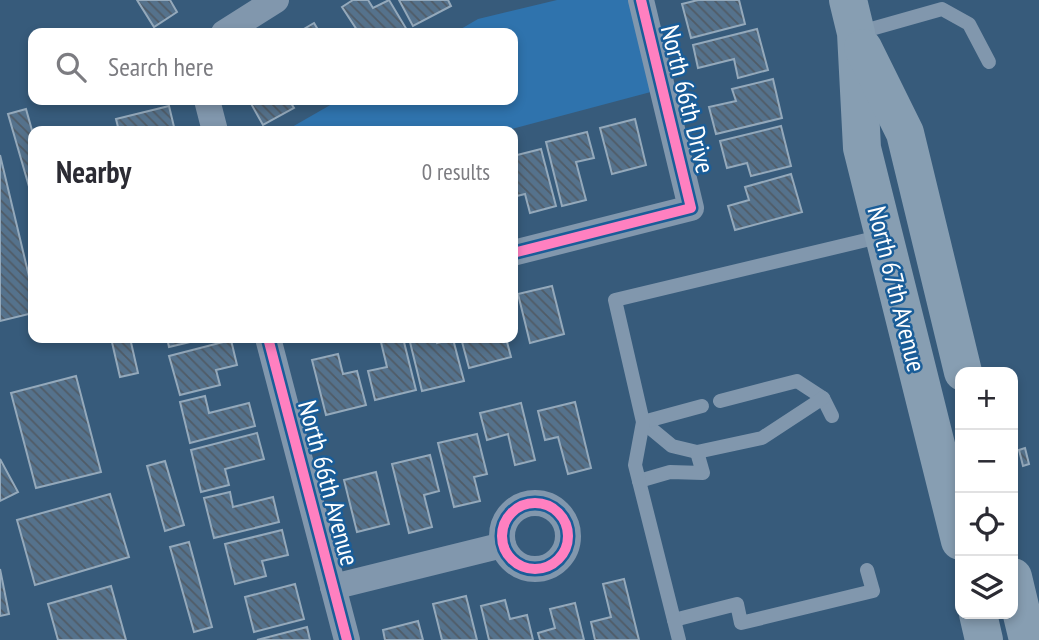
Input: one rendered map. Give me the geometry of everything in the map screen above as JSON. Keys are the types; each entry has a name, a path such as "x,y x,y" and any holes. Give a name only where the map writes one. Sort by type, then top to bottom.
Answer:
{"main road":[{"name":"North 67th Avenue","path":"852,17 862,148 955,521"},
{"name":"North 67th Avenue","path":"852,17 905,133 962,367"},
{"path":"1018,598 1028,640"},
{"path":"979,619 984,640"}],"street":[{"path":"232,28 276,0"},
{"name":"North 66th Drive","path":"518,252 691,208 641,0"},
{"path":"207,105 214,126"},
{"name":"North 66th Avenue","path":"269,343 347,640"},
{"path":"333,587 503,545"}],"lane":[{"path":"852,17 942,9 969,24 989,62"},
{"path":"679,640 635,465 643,422 615,300 884,236"},
{"path":"720,401 797,381 823,398 832,416"},
{"path":"643,422 672,446 697,452 762,438 823,398"},
{"path":"643,422 702,406"},
{"path":"639,481 670,472 703,472 697,452"},
{"path":"674,620 737,604 741,623 873,591 867,570"}],"shaded area":[{"path":"557,0 641,0 662,89 518,127 294,126 330,105 518,105 518,28 463,28 478,19"}],"building":[{"path":"137,0 170,0 177,12 154,27"},
{"path":"353,0 368,0 373,8 389,0 406,28 356,28 342,7"},
{"path":"399,0 448,0 451,6 413,26"},
{"path":"698,0 739,0 745,24 691,38 682,4"},
{"path":"757,29 768,70 738,78 734,59 698,68 693,45"},
{"path":"773,79 782,118 716,134 709,107 736,101 732,89"},
{"path":"252,105 292,105 294,108 263,125"},
{"path":"169,106 174,126 118,126 116,119"},
{"path":"26,109 31,126 28,126 28,183 8,114"},
{"path":"635,119 646,165 612,174 600,128"},
{"path":"781,126 791,166 751,176 747,163 727,168 720,141"},
{"path":"587,132 594,158 576,162 586,200 562,206 546,142"},
{"path":"541,149 556,206 530,213 525,194 518,196 518,155"},
{"path":"0,155 28,272 28,314 0,321"},
{"path":"791,174 802,212 735,230 728,206 749,200 745,187"},
{"path":"552,286 564,334 530,343 518,294"},
{"path":"112,343 131,343 138,373 120,377"},
{"path":"168,343 186,343 169,347"},
{"path":"219,343 232,343 237,365 216,370 220,385 180,395 169,356"},
{"path":"381,343 404,343 416,390 375,400 368,371 387,367"},
{"path":"410,343 454,343 464,381 422,391"},
{"path":"462,343 507,343 511,357 469,368"},
{"path":"338,354 343,374 357,371 366,405 326,415 312,360"},
{"path":"76,376 101,472 36,488 11,393"},
{"path":"205,396 209,413 249,403 255,426 190,443 180,402"},
{"path":"575,402 591,468 568,474 558,437 545,440 538,411"},
{"path":"521,403 535,460 515,465 508,434 487,440 480,413"},
{"path":"257,433 264,459 225,469 229,485 201,492 191,450"},
{"path":"477,434 487,474 474,477 480,501 454,507 438,443"},
{"path":"1025,448 1029,464 1023,466 1019,450"},
{"path":"430,455 439,491 424,495 432,527 409,533 392,464"},
{"path":"0,459 18,492 0,501"},
{"path":"165,461 184,525 165,531 147,466"},
{"path":"376,472 389,524 357,532 344,480"},
{"path":"230,492 233,507 273,497 279,522 214,538 204,498"},
{"path":"110,494 129,557 35,585 17,520"},
{"path":"282,530 288,555 262,561 266,576 235,584 225,544"},
{"path":"189,542 212,627 194,632 170,547"},
{"path":"0,569 9,614 0,616"},
{"path":"624,579 639,640 595,640 591,622 611,617 603,584"},
{"path":"295,584 304,619 254,632 245,597"},
{"path":"111,586 126,640 58,640 48,604"},
{"path":"466,596 477,640 442,640 433,604"},
{"path":"505,600 510,619 527,615 533,640 489,640 481,606"},
{"path":"575,603 584,640 540,640 538,633 555,628 550,609"},
{"path":"418,621 423,640 385,640 383,630"},
{"path":"307,627 310,640 257,640"}],"cycle path":[{"path":"518,252 691,208 641,0"},
{"path":"269,343 347,640"},
{"path":"535,503 548,506 558,513 565,523 568,536 565,549 558,559 548,566 535,569 522,566 512,559 505,549 502,536 505,523 512,513 522,506 535,503"}]}
